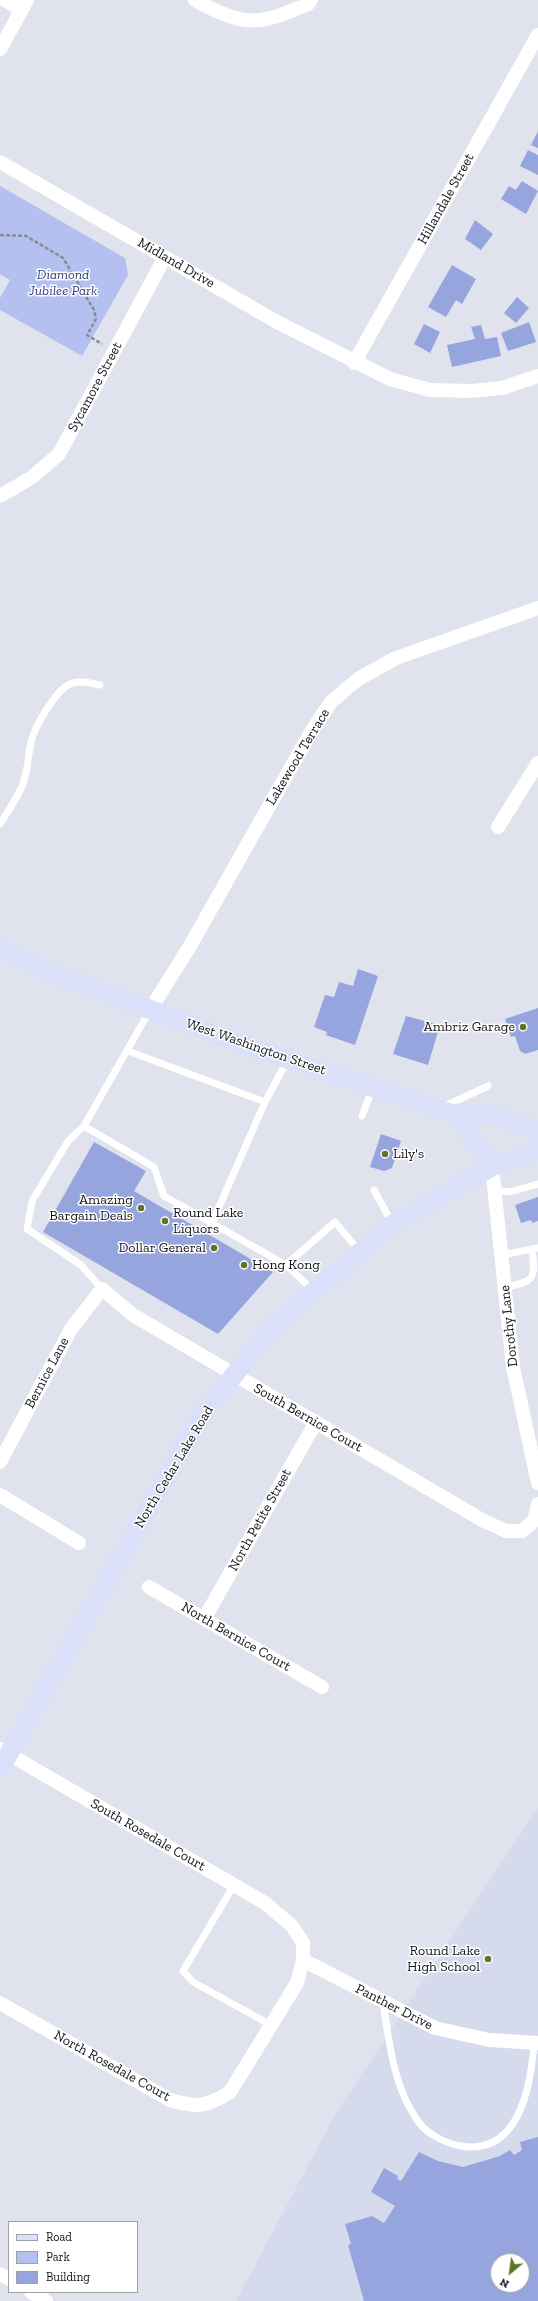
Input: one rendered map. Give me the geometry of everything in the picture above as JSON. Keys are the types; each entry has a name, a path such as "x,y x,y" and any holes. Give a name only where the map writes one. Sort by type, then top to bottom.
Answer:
{"main road":[{"name":"West Washington Street","path":"0,948 46,971 150,1010 288,1059 444,1111 463,1124 492,1167"},
{"path":"444,1111 492,1114 538,1130"},
{"name":"North Cedar Lake Road","path":"3,1757 199,1419 273,1326 393,1224 492,1167 538,1150"}],"street":[{"path":"0,49 25,5 5,0"},
{"path":"196,0 218,12 244,21 272,19 308,4 311,0"},
{"name":"Hillandale Street","path":"354,363 538,35"},
{"name":"Midland Drive","path":"0,162 277,322 354,363 390,379 430,390 471,391 502,388 538,376"},
{"name":"Sycamore Street","path":"0,496 31,478 59,454 165,257"},
{"name":"Lakewood Terrace","path":"150,1010 190,946 311,732 331,702 358,679 396,658 538,608"},
{"path":"498,828 538,763"},
{"name":"Dorothy Lane","path":"492,1167 514,1367 538,1483"},
{"name":"South Bernice Court","path":"102,1289 133,1315 482,1520 506,1531 522,1531 534,1521 538,1504"},
{"name":"Bernice Lane","path":"0,1462 71,1329 102,1289"},
{"name":"North Petite Street","path":"204,1619 316,1422"},
{"path":"0,1494 79,1543"},
{"name":"North Bernice Court","path":"149,1588 322,1687"},
{"name":"South Rosedale Court","path":"3,1757 265,1903 292,1926"},
{"name":"North Rosedale Court","path":"0,2003 170,2100 192,2106 214,2102 230,2092 297,1983 303,1960 303,1943 292,1926"},
{"name":"Panther Drive","path":"303,1960 435,2028 489,2040 536,2043"},
{"path":"33,2293 46,2301"}],"lane":[{"path":"0,824 22,785 32,741 38,725 56,697 64,687 72,684 82,682 100,685"},
{"path":"102,1289 81,1265 27,1229 32,1201 68,1141 84,1126 150,1010"},
{"path":"128,1051 266,1102"},
{"path":"212,1223 266,1102 288,1059"},
{"path":"444,1111 488,1086"},
{"path":"362,1116 373,1087"},
{"path":"84,1126 154,1167 164,1196 286,1265 314,1291"},
{"path":"495,1190 510,1192 538,1184"},
{"path":"374,1190 393,1224"},
{"path":"286,1265 335,1222 360,1252"},
{"path":"502,1255 535,1249 534,1266 530,1280 525,1284 505,1287"},
{"path":"234,1885 183,1970 192,1982 270,2025"},
{"path":"383,2001 393,2060 409,2104 422,2126 440,2138 458,2145 473,2148 486,2147 502,2137 510,2127 522,2107 536,2043"}],"path":[{"path":"0,235 26,236 63,258 94,310 96,319 87,335 114,351"}],"shaded area":[{"name":"Round Lake High School","path":"538,1808 538,2301 236,2301 337,2111"}],"green space":[{"name":"Diamond Jubilee Park","path":"0,186 125,258 128,275 82,356 0,310 0,298 10,280 0,274"}],"building":[{"path":"538,131 538,148 531,145"},
{"path":"528,150 538,155 538,175 520,166"},
{"path":"522,181 538,191 526,214 501,199 509,186 516,190"},
{"path":"475,220 493,234 481,250 465,239"},
{"path":"452,265 476,279 462,304 456,300 446,317 428,307"},
{"path":"517,297 529,308 516,323 504,313"},
{"path":"529,322 536,342 508,351 501,333"},
{"path":"424,324 440,332 430,353 414,344"},
{"path":"481,325 485,339 497,337 501,356 452,367 447,345 475,339 471,327"},
{"path":"358,969 378,976 355,1045 326,1035 327,1032 314,1027 325,995 334,997 339,982 353,986"},
{"name":"Ambriz Garage","path":"538,1008 538,1050 525,1054 520,1051 515,1036 511,1037 505,1019"},
{"path":"406,1016 440,1025 428,1065 393,1054"},
{"name":"Lily's","path":"381,1134 401,1141 392,1168 384,1171 370,1167"},
{"path":"94,1142 146,1171 134,1191 273,1272 218,1334 43,1232"},
{"path":"538,1197 538,1221 532,1223 531,1220 521,1223 515,1205"},
{"path":"538,2137 538,2301 364,2301 348,2245 351,2244 345,2224 372,2216 384,2223 395,2206 371,2192 384,2168 398,2176 397,2179 401,2181 419,2152 438,2161 463,2167 500,2156 510,2150 514,2155 522,2150 520,2142"}],"place":[{"name":"Ambriz Garage","path":"523,1027"},
{"name":"Lily's","path":"385,1154"},
{"name":"Amazing Bargain Deals","path":"141,1208"},
{"name":"Round Lake Liquors","path":"165,1221"},
{"name":"Dollar General","path":"214,1248"},
{"name":"Hong Kong","path":"244,1265"},
{"name":"Round Lake High School","path":"488,1959"}]}
